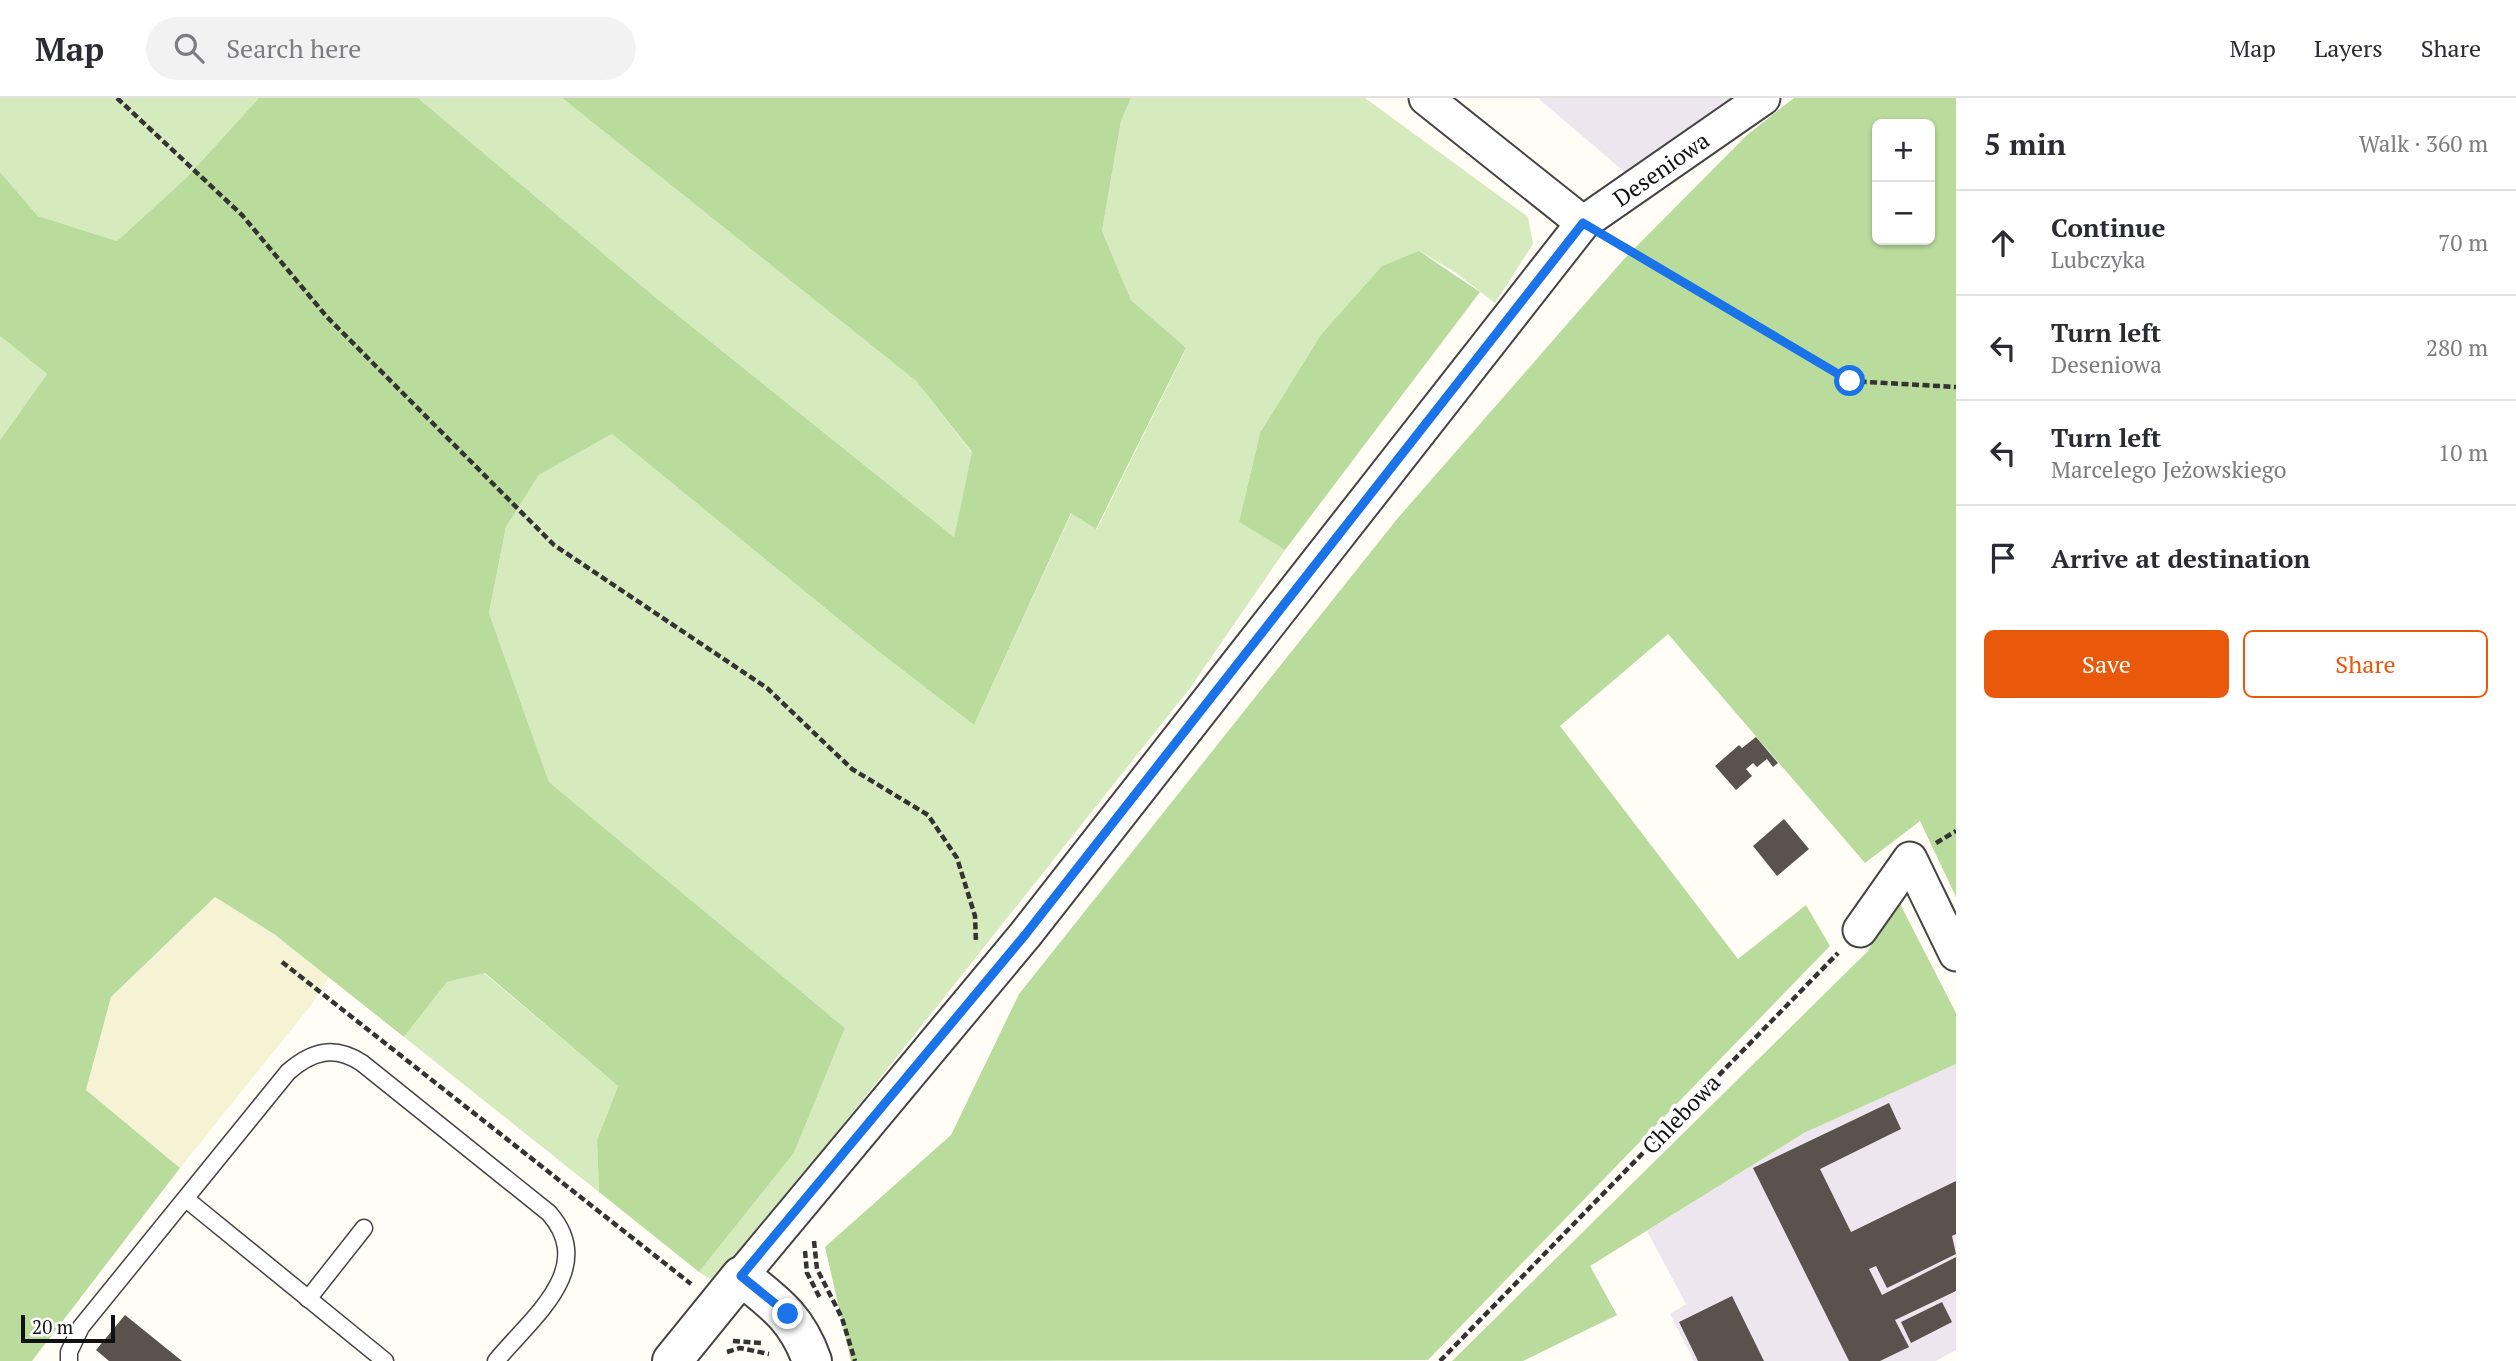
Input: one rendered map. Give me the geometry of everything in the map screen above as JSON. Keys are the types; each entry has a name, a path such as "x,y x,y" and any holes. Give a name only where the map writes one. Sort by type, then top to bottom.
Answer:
{"street":[{"name":"Deseniowa","path":"672,1361 805,1197 977,993 1583,223 1763,98"},
{"path":"1432,100 1583,223"},
{"path":"1860,930 1910,859 1956,954"},
{"path":"741,1276 788,1314 804,1339 812,1361"}],"lane":[{"path":"69,1361 69,1352 81,1327 288,1072 303,1059 334,1051 349,1055 549,1213 559,1225 567,1247 566,1271 496,1361"},
{"path":"186,1199 385,1361"},
{"path":"308,1299 364,1228"}],"path":[{"path":"117,98 242,215 327,317 555,545 767,688 852,769 928,815 957,858 975,916 977,993"},
{"path":"1583,223 1850,381 1956,387"},
{"name":"Chlebowa","path":"1440,1361 1860,930"},
{"path":"282,962 717,1305"},
{"path":"805,1197 807,1273 826,1309"},
{"path":"805,1197 817,1269 842,1318 855,1361"},
{"path":"726,1343 737,1340 764,1343 774,1350"},
{"path":"719,1353 740,1348 764,1351 778,1361"}],"shaded area":[{"path":"1538,98 1737,98 1628,175"},
{"path":"215,897 274,934 329,977 312,1004 180,1168 86,1091 111,997"},
{"path":"1956,1064 1956,1350 1936,1361 1694,1361 1670,1314 1686,1304 1647,1231 1804,1133"}],"green space":[{"path":"0,98 259,98 185,179 117,241 38,216 0,172"},
{"path":"259,98 418,98 655,297 954,537 972,452 916,381 562,98 1131,98 1121,121 1102,231 1131,300 1186,348 1096,529 1071,513 974,725 874,648 612,434 539,475 506,527 489,613 549,782 845,1028 794,1153 699,1272 599,1192 597,1140 618,1086 485,973 447,982 404,1037 274,934 215,897 111,997 86,1090 180,1168 32,1361 0,1361 0,440 47,374 0,336 0,172 38,216 117,241 185,179"},
{"path":"418,98 562,98 916,381 972,453 954,537 655,297"},
{"path":"1131,98 1365,98 1528,217 1533,244 1495,303 1455,272 1419,251 1260,433 1239,522 1285,550 1190,688 717,1283 699,1272 794,1153 845,1028 549,782 489,613 506,527 539,475 612,434 874,648 974,725 1072,512 1097,529 1186,349 1131,300 1102,231 1121,121"},
{"path":"1794,98 1956,98 1956,897 1920,821 1865,863 1668,634 1560,726 1738,959 1806,905 1830,946 1428,1360 851,1361 825,1247 951,1135 1019,994 1397,519 1624,259 1747,135"},
{"path":"1419,251 1480,292 1285,550 1239,522 1260,433 1321,335 1382,266"},
{"path":"0,336 47,374 0,440"},
{"path":"1897,898 1956,1013 1956,1064 1804,1133 1590,1266 1617,1315 1523,1361 1452,1361 1868,951"},
{"path":"484,973 618,1086 597,1140 599,1192 404,1037 447,982"}],"building":[{"path":"1756,737 1778,763 1773,767 1767,759 1757,767 1753,763 1746,769 1752,776 1736,790 1715,766 1739,745 1742,748"},
{"path":"1784,819 1809,849 1777,876 1753,846"},
{"path":"1889,1103 1901,1129 1820,1169 1851,1232 1956,1181 1956,1234 1952,1236 1956,1254 1887,1288 1876,1266 1869,1269 1882,1295 1956,1257 1956,1291 1895,1320 1909,1347 1880,1361 1849,1361 1753,1168"},
{"path":"1732,1296 1764,1361 1698,1361 1679,1322"},
{"path":"1942,1302 1952,1322 1911,1343 1901,1322"},
{"path":"125,1315 182,1361 109,1361 96,1350"}],"route":[{"path":"788,1314 741,1276 1025,935 1583,223 1850,381"}]}
